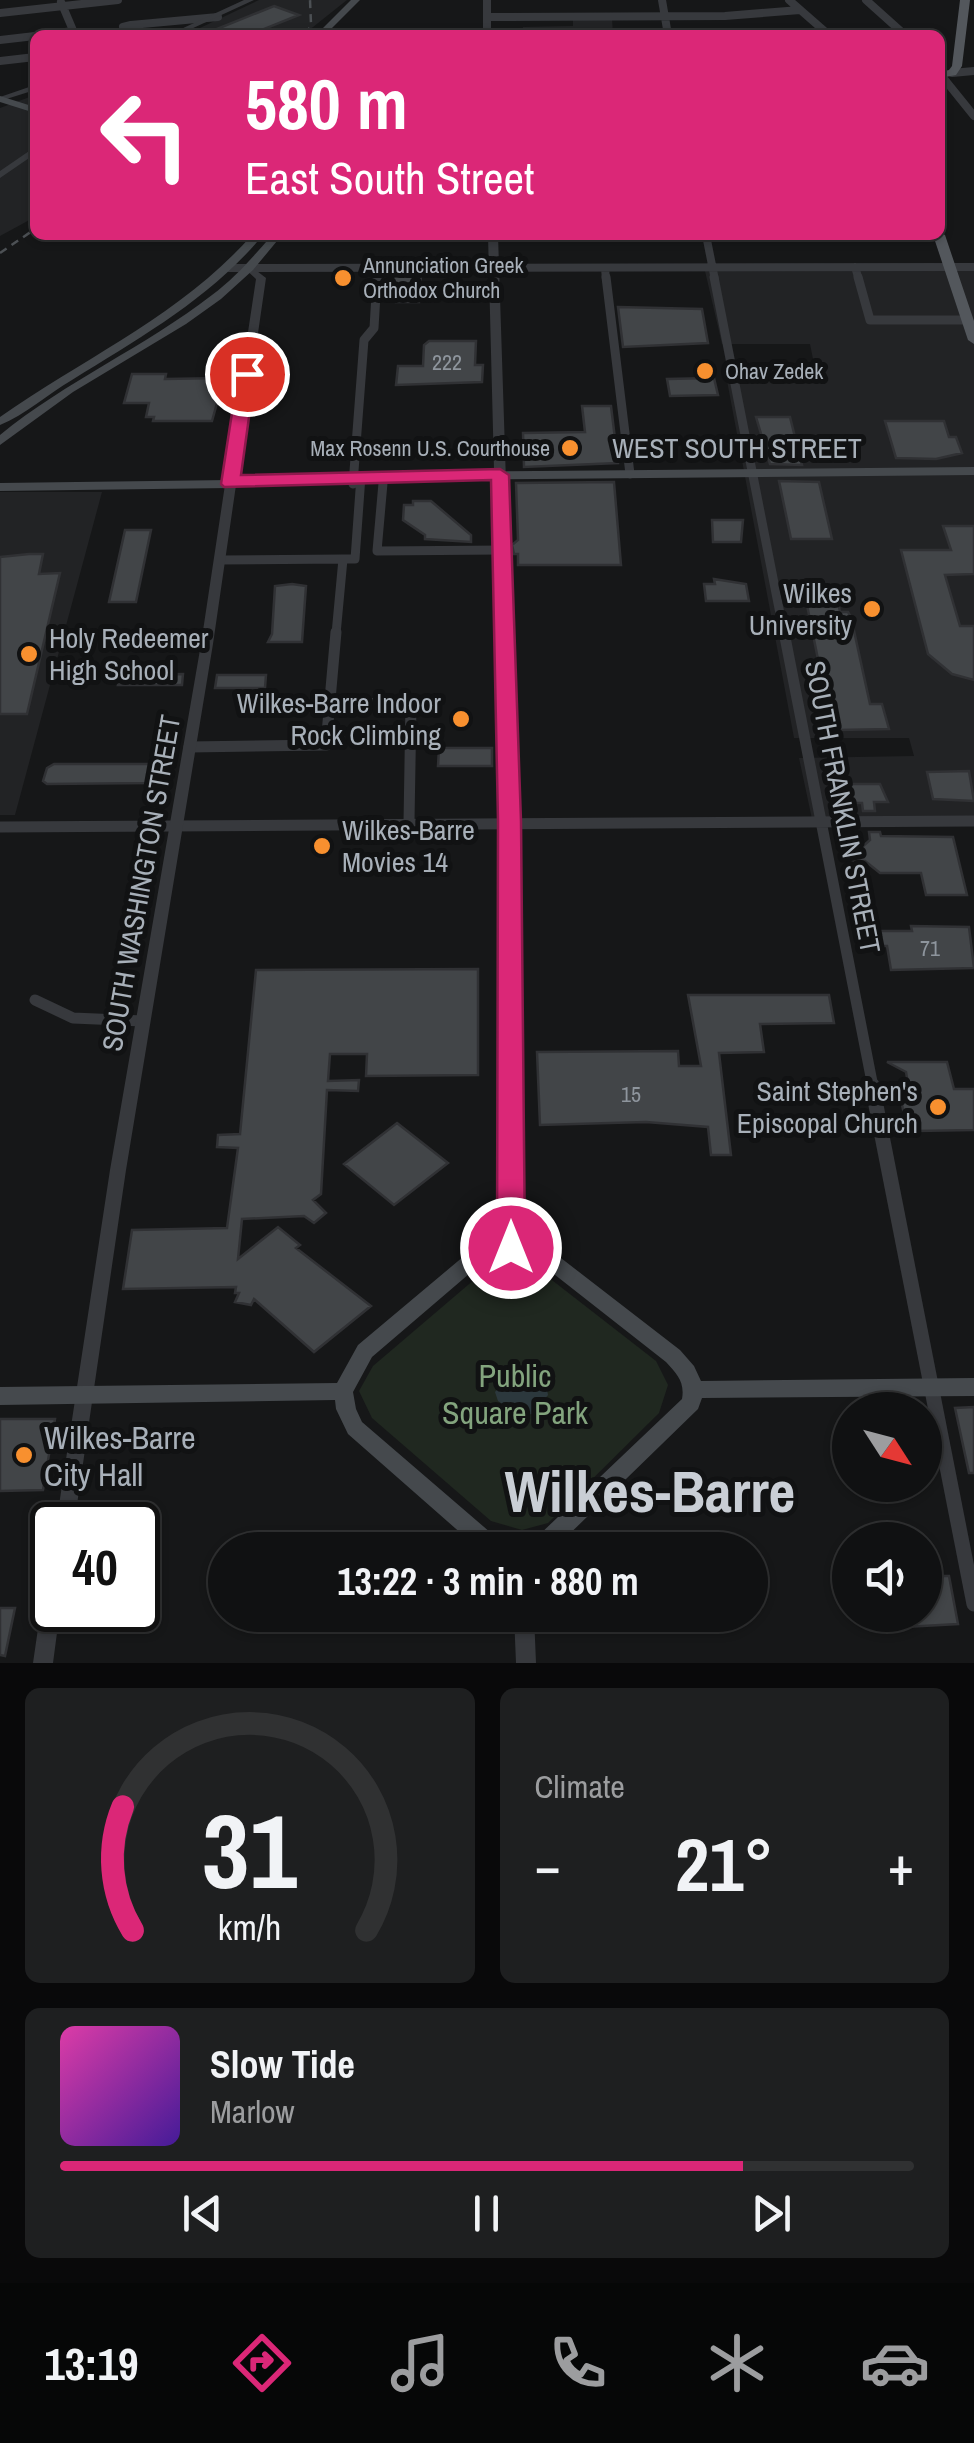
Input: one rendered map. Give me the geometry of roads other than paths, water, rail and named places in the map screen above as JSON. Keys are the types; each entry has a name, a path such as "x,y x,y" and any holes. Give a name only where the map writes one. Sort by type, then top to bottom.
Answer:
{"main road":[{"path":"325,30 356,0"},
{"path":"337,30 366,0"},
{"path":"945,73 957,66 968,6"},
{"path":"0,99 30,108"},
{"path":"0,422 171,312 230,268 254,240"},
{"path":"0,441 34,414 196,310 248,268 272,240"},
{"path":"941,240 974,340"},
{"name":"WEST SOUTH STREET","path":"418,477 974,471"},
{"path":"357,480 383,483 418,477"},
{"path":"0,487 242,487 418,477"},
{"path":"475,1532 355,1428 343,1390 365,1351 477,1256 511,1248 541,1253 674,1356 690,1376 695,1390 691,1403 557,1532"},
{"path":"695,1390 974,1387"},
{"path":"0,1396 343,1390"}],"street":[{"path":"0,13 61,3 118,0"},
{"path":"184,30 250,0"},
{"path":"486,0 488,30"},
{"path":"576,0 578,20"},
{"path":"662,0 667,30"},
{"path":"789,0 823,30"},
{"path":"866,0 900,30"},
{"path":"61,3 73,30"},
{"path":"487,17 578,20 759,15 800,10"},
{"path":"124,30 131,25 218,16"},
{"path":"0,40 30,36"},
{"path":"0,62 30,59"},
{"path":"945,74 974,71"},
{"path":"945,75 974,116"},
{"path":"0,99 30,89"},
{"path":"0,175 30,154"},
{"path":"494,240 510,821 511,1248"},
{"name":"SOUTH FRANKLIN STREET","path":"707,240 974,1604"},
{"path":"230,268 974,267"},
{"name":"SOUTH WASHINGTON STREET","path":"69,1502 220,560 261,278 248,268"},
{"path":"220,560 355,559 364,340 374,328 378,268"},
{"path":"606,268 630,474"},
{"path":"855,268 870,320 967,320"},
{"path":"383,483 377,551 502,550"},
{"path":"189,747 326,744 343,559"},
{"path":"332,703 411,704 410,822"},
{"path":"0,827 974,821"},
{"path":"35,1000 73,1018 143,1021"},
{"path":"42,1663 47,1632"},
{"path":"525,1632 526,1663"}],"railway":[{"path":"308,30 310,0"},
{"path":"0,253 30,232"}],"place":[{"name":"Annunciation Greek Orthodox Church","path":"343,278"},
{"name":"Ohav Zedek","path":"705,371"},
{"name":"Max Rosenn U.S. Courthouse","path":"570,448"},
{"name":"Wilkes University","path":"872,609"},
{"name":"Holy Redeemer High School","path":"29,654"},
{"name":"Wilkes-Barre Indoor Rock Climbing","path":"461,719"},
{"name":"Wilkes-Barre Movies 14","path":"322,846"},
{"name":"Saint Stephen's Episcopal Church","path":"938,1107"},
{"name":"Wilkes-Barre City Hall","path":"24,1455"}],"district":[{"name":"Wilkes-Barre","path":"650,1491"}],"park label":[{"name":"Public Square Park","path":"515,1394"}]}
